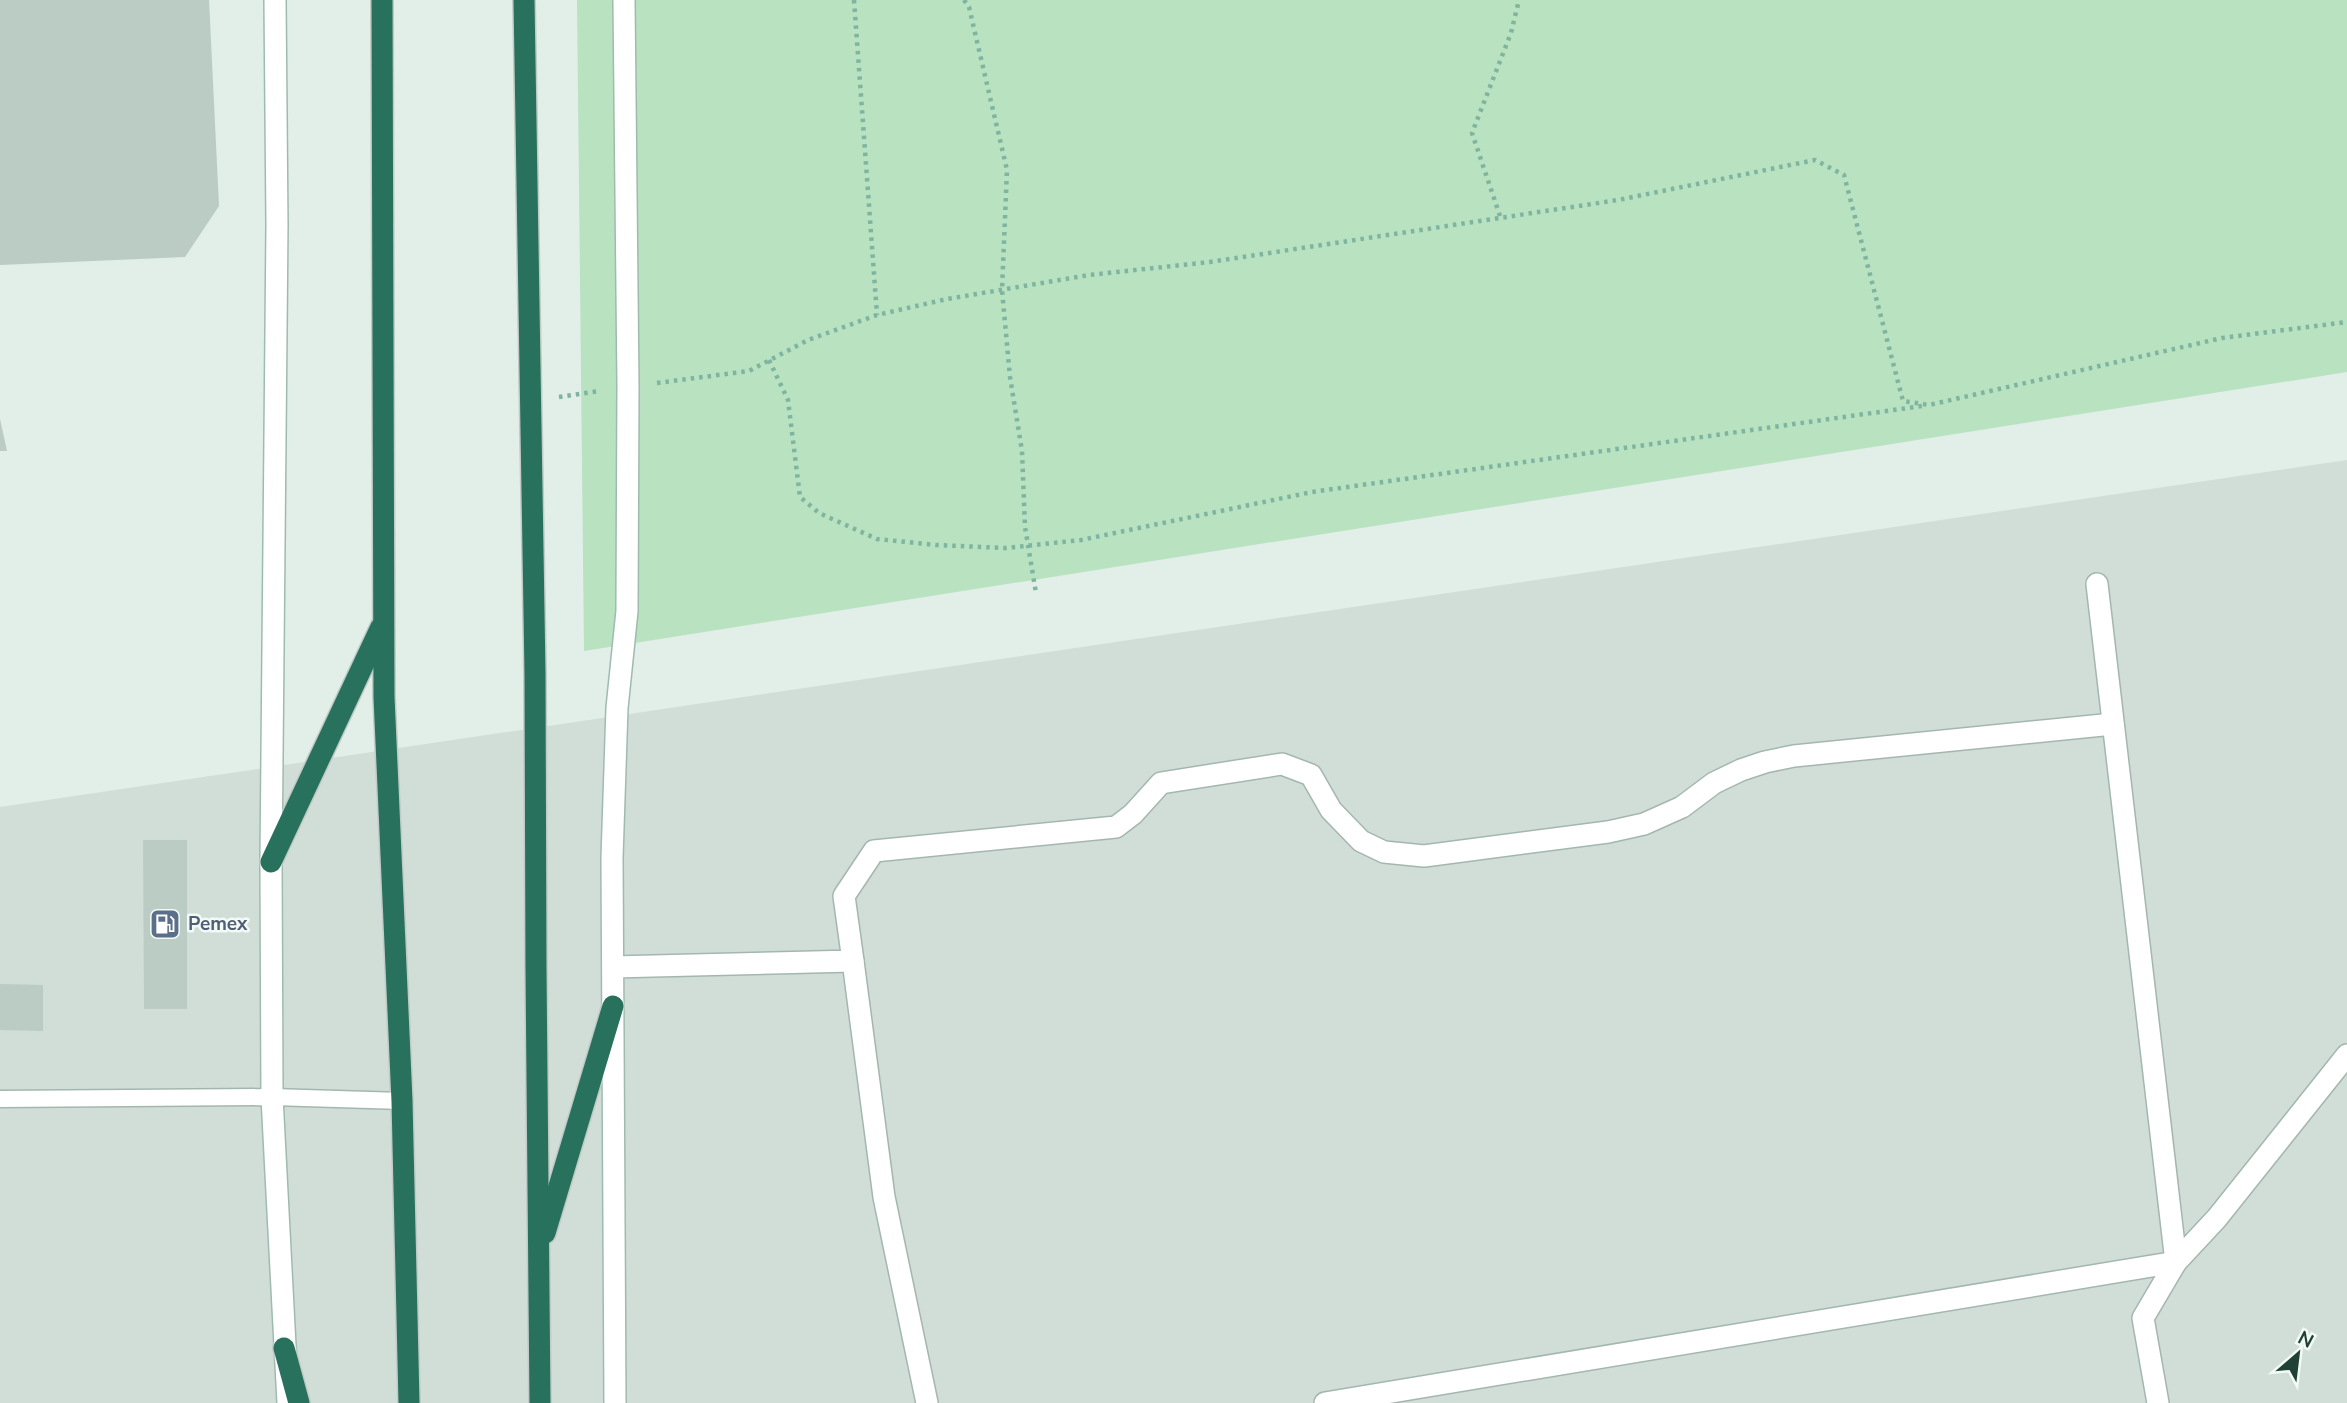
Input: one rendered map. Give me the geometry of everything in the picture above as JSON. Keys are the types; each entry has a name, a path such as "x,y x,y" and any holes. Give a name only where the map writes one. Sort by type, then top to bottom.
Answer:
{"highway":[{"path":"382,0 384,697 402,1101 409,1403"},
{"path":"524,0 536,673 540,1403"},
{"path":"271,862 384,619"},
{"path":"540,1252 613,1006"},
{"path":"284,1348 299,1403"}],"street":[{"path":"275,0 277,239 271,862 272,1097 288,1403"},
{"path":"615,1403 612,858 616,735 627,611 624,0"},
{"path":"2097,584 2176,1262"},
{"path":"927,1403 884,1197 844,896 874,851 1116,827 1133,814 1161,783 1282,764 1311,775 1331,810 1361,841 1384,852 1424,856 1608,832 1644,824 1682,807 1714,783 1741,770 1794,756 2113,724"},
{"path":"613,967 853,961"},
{"path":"2158,1403 2143,1318 2176,1262 2217,1218 2347,1055"},
{"path":"1325,1403 2176,1262"}],"lane":[{"path":"0,1099 272,1097 402,1101"}],"path":[{"path":"854,0 877,315"},
{"path":"964,0 969,7 1007,170 1002,290 1010,377 1022,450 1025,527 1036,593"},
{"path":"1500,216 1472,134 1511,33 1519,0"},
{"path":"531,401 749,371 808,340 877,315 947,299 1089,275 1210,262 1618,200 1815,160 1844,175 1903,401 1929,405"},
{"path":"769,360 788,400 800,497 819,513 877,539 1006,548 1081,540 1312,492 1929,405 2222,338 2347,323"}],"shaded area":[{"path":"2347,460 2347,1403 0,1403 0,807"}],"green space":[{"path":"577,0 2347,0 2347,372 584,651"}],"building":[{"path":"0,0 209,0 219,206 185,257 0,265"},
{"path":"0,419 7,451 0,451"},
{"name":"Pemex","path":"143,840 187,840 187,1009 144,1009"},
{"path":"0,984 43,985 43,1031 0,1030"}],"place":[{"name":"Pemex","path":"165,924"}]}
